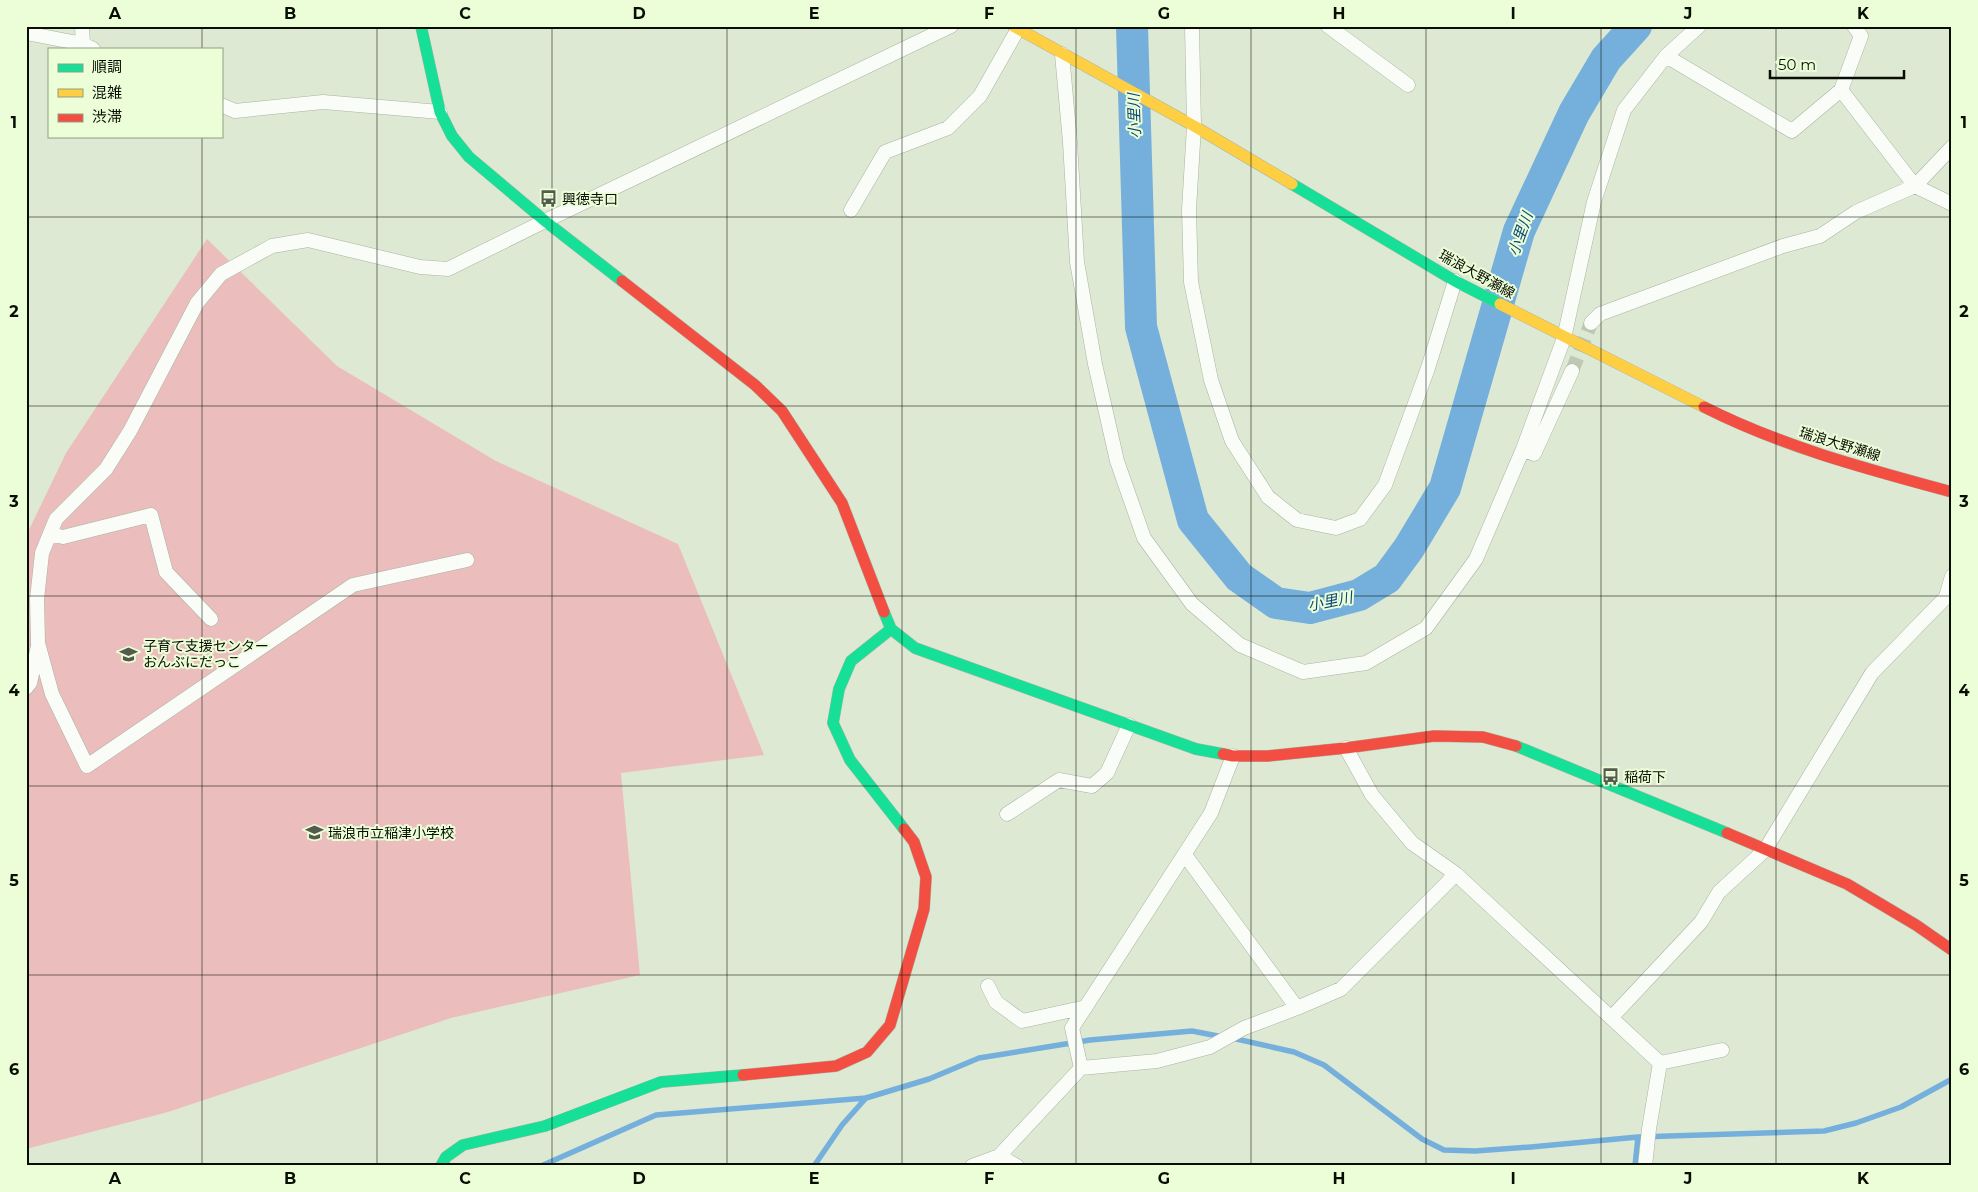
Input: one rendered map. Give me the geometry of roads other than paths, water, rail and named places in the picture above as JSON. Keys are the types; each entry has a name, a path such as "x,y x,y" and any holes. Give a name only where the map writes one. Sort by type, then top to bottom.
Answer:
{"street":[{"path":"26,33 88,47 82,26"},
{"path":"421,26 440,112 452,136 469,158 545,221 755,385 782,410 842,503 892,629 915,648 1196,749 1233,756 1268,756 1434,736 1482,737 1526,749 1847,884 1916,925 1952,950"},
{"path":"26,688 30,683 38,643 37,599 42,554 56,520 106,469 130,431 197,303 221,274 272,246 308,240 420,267 448,269 951,26"},
{"path":"1192,26 1188,123 1188,210 1191,282 1211,380 1232,441 1268,497 1297,520 1336,528 1360,519 1385,485 1428,368 1455,281"},
{"path":"1328,26 1408,85"},
{"path":"1068,57 1070,142 1077,262 1095,364 1118,461 1144,538 1192,604 1240,646 1303,672 1366,663 1426,628 1476,559 1523,449 1564,338 1594,202 1624,110 1666,56 1699,26"},
{"path":"1666,56 1792,131 1841,90 1861,36 1854,26"},
{"path":"851,210 885,152 948,128 980,96 1016,28"},
{"name":"瑞浪大野瀬線","path":"1016,28 1188,123 1475,292 1741,426 1828,458 1952,492"},
{"path":"1841,90 1915,186 1952,204"},
{"path":"222,105 235,111 323,102 440,112"},
{"path":"1591,324 1600,314 1783,246 1820,236 1856,212 1915,186 1952,147"},
{"path":"1523,449 1534,454 1572,371"},
{"path":"50,534 63,537 151,515 166,572 211,619"},
{"path":"38,643 52,694 87,766 353,585 466,560"},
{"path":"1611,1018 1701,922 1719,892 1765,850 1872,672 1946,596 1952,576"},
{"path":"440,1166 446,1157 463,1145 545,1126 661,1082 836,1066 867,1052 890,1025 924,909 926,877 914,842 850,760 833,723 839,689 851,661 892,629"},
{"path":"1006,814 1059,780 1092,786 1107,773 1129,725"},
{"path":"1346,748 1372,795 1412,843 1456,874 1660,1063"},
{"path":"1081,1068 1072,1028 1211,813 1233,756"},
{"path":"1185,855 1297,1008"},
{"path":"972,1166 999,1156 1081,1068 1157,1061 1210,1047 1244,1028 1341,989 1456,874"},
{"path":"988,986 996,1002 1022,1021 1086,1008"},
{"path":"1660,1063 1722,1050"},
{"path":"1645,1166 1660,1063"},
{"path":"999,1156 1017,1166"}],"waterway":[{"name":"小里川","path":"1132,26 1141,327 1193,520 1239,577 1276,603 1310,608 1359,595 1387,578 1409,548 1445,488 1519,231 1574,113 1606,59 1636,26"},
{"path":"541,1166 656,1115 866,1098 929,1079 979,1058 1090,1040 1192,1031 1223,1037"},
{"path":"1232,1038 1294,1052 1324,1065 1422,1139 1444,1150 1475,1151 1638,1137 1824,1131 1856,1123 1901,1107 1952,1079"},
{"path":"814,1166 842,1125 866,1098"},
{"path":"1635,1166 1638,1137"}],"tunnel":[{"path":"1572,371 1591,323"}],"place":[{"name":"興徳寺口","path":"548,199"},
{"name":"子育て支援センター おんぶにだっこ","path":"129,654"},
{"name":"稲荷下","path":"1610,777"},
{"name":"瑞浪市立稲津小学校","path":"314,833"}]}
